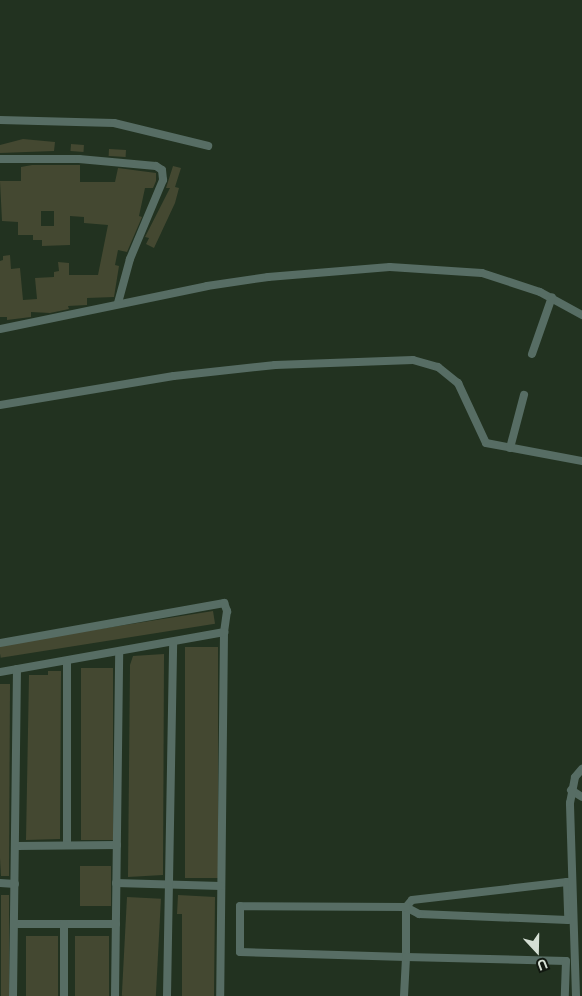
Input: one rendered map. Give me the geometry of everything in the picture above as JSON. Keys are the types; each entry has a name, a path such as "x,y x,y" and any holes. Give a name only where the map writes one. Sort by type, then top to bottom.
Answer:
{"street":[{"path":"0,120 114,124 208,146"},
{"path":"0,159 79,159 156,166 162,170 163,180 130,259 118,303"},
{"path":"0,329 118,303 268,277 390,268 482,273 552,297 582,315"},
{"path":"532,354 552,297"},
{"path":"0,405 174,376 275,366 413,360 438,368 458,383 483,441 582,462"},
{"path":"510,448 524,395"},
{"path":"0,643 221,602 227,608 224,632 220,996"},
{"path":"0,672 119,653 224,632"},
{"path":"167,996 173,642"},
{"path":"115,996 119,653"},
{"path":"67,661 67,844"},
{"path":"13,996 14,884 17,846 17,669"},
{"path":"576,996 579,970 578,918 571,790 575,777 582,769"},
{"path":"571,790 582,797"},
{"path":"17,846 117,845"},
{"path":"406,907 418,898 567,882 568,920 419,914 406,907 240,906 240,952 566,961 565,996"},
{"path":"116,883 221,886"},
{"path":"0,884 14,884"},
{"path":"404,996 406,907"},
{"path":"15,924 116,924"},
{"path":"64,924 64,996"}],"building":[{"path":"23,139 55,142 54,151 0,153 0,145"},
{"path":"71,144 84,145 83,152 71,151"},
{"path":"109,149 126,150 126,157 109,156"},
{"path":"32,165 80,165 80,182 115,182 118,168 156,173 156,181 153,188 145,188 139,216 142,217 127,252 118,250 115,265 119,266 114,297 87,298 87,305 68,306 69,309 50,313 31,312 31,317 7,320 7,317 0,317 0,261 3,260 3,256 10,255 11,269 20,268 23,300 37,299 35,278 54,277 54,272 59,271 58,262 69,263 69,275 98,275 108,225 84,223 84,217 70,216 70,245 42,246 42,240 33,240 33,235 18,235 18,222 2,221 0,181 21,181 21,167","holes":["41,211 54,211 54,226 41,226"]},
{"path":"173,166 181,168 175,187 179,188 175,203 154,248 146,244 149,238 145,237 170,188 166,188"},
{"path":"213,611 215,624 1,658 0,645"},
{"path":"185,647 218,647 218,878 185,878"},
{"path":"164,654 163,875 128,877 130,665 133,656"},
{"path":"81,668 113,668 113,840 81,840"},
{"path":"48,671 61,671 60,839 26,840 29,675 48,675"},
{"path":"0,684 10,684 9,876 1,876 0,858"},
{"path":"80,866 111,866 111,906 80,906"},
{"path":"1,895 9,895 9,996 1,996"},
{"path":"178,895 215,897 214,996 182,996 182,914 177,914"},
{"path":"127,897 161,899 156,996 122,996"},
{"path":"26,936 58,936 58,996 26,996"},
{"path":"75,936 109,936 109,996 75,996"}]}
